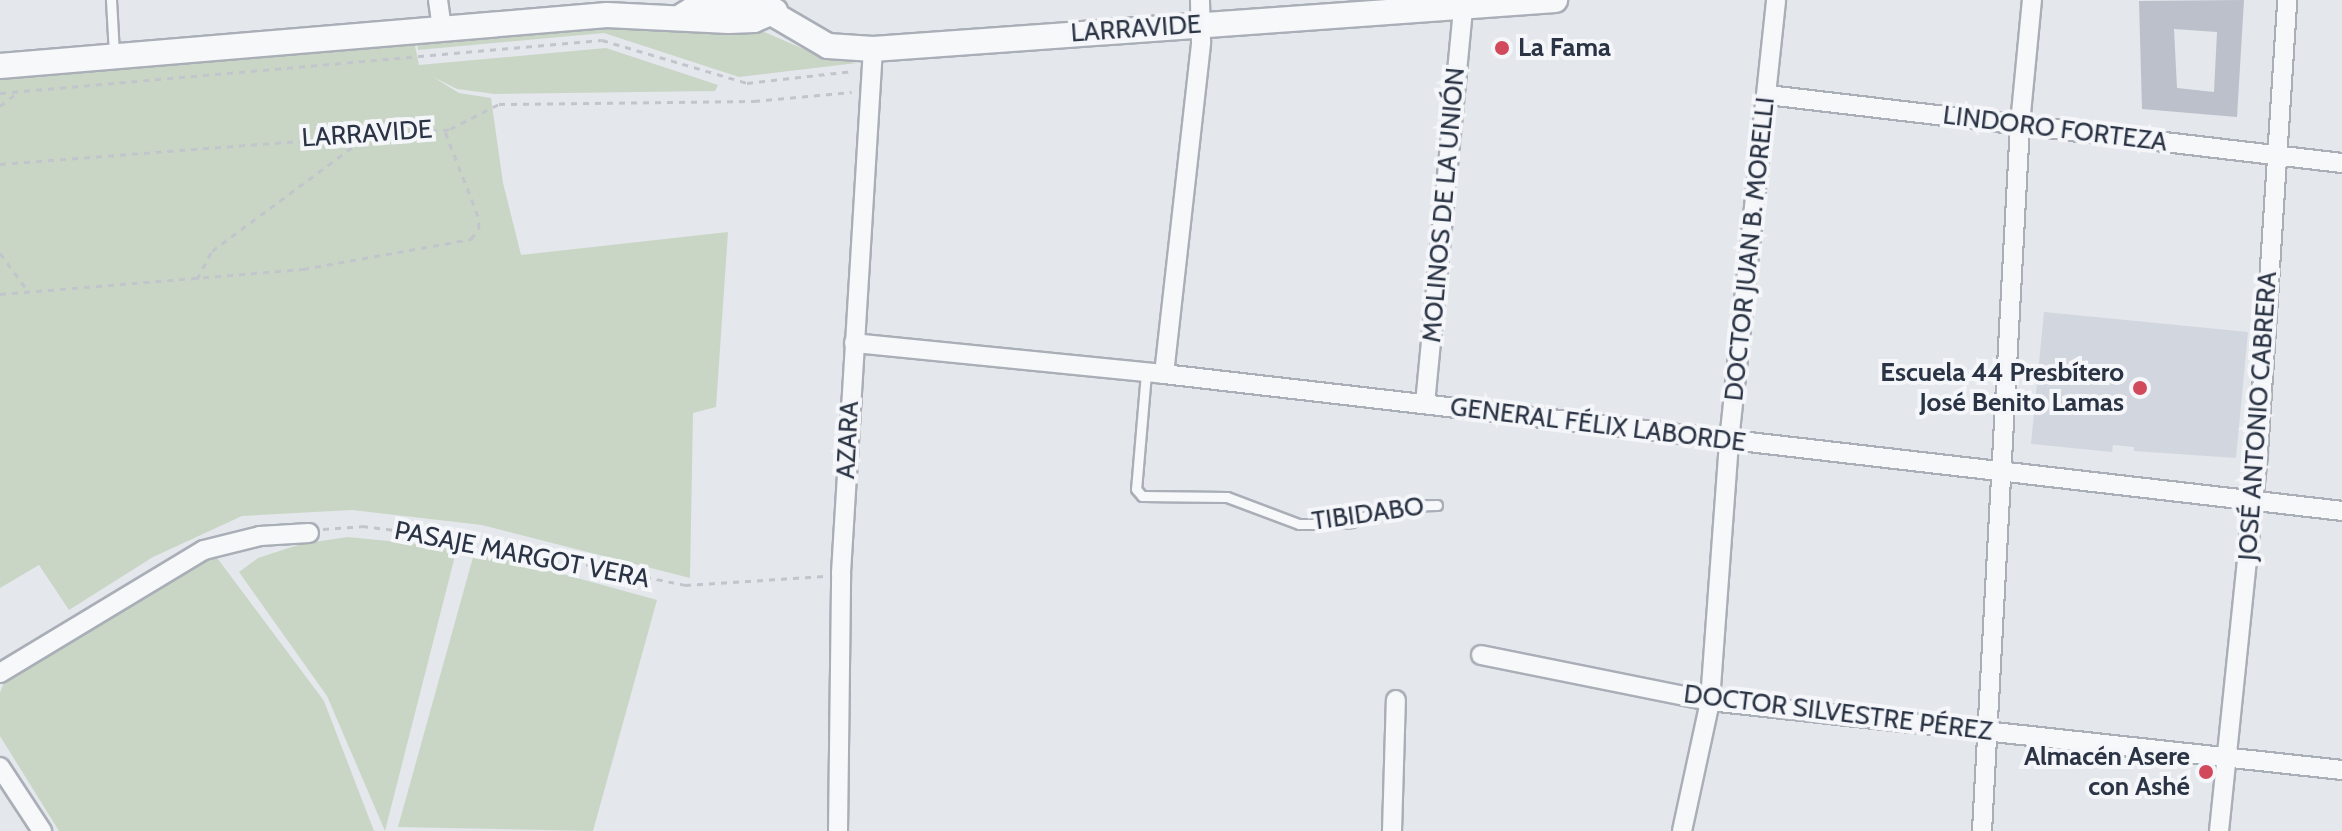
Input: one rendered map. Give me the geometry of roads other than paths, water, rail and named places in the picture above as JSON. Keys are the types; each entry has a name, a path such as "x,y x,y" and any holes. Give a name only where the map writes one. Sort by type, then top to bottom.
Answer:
{"street":[{"path":"438,0 442,28"},
{"name":"LARRAVIDE","path":"0,66 114,54 607,15 682,16 693,9 747,3 775,6 828,46 873,59 1201,12 1463,6 1555,0"},
{"name":"DOCTOR JUAN B. MORELLI","path":"1682,831 1710,701 1729,441 1776,0"},
{"path":"1982,831 2020,124 2032,0"},
{"name":"JOSÉ ANTONIO CABRERA","path":"2219,831 2253,501 2287,0"},
{"name":"MOLINOS DE LA UNIÓN","path":"1425,404 1463,6"},
{"name":"TIBIDABO","path":"1155,373 1201,12"},
{"name":"AZARA","path":"838,831 841,573 873,59"},
{"name":"LINDORO FORTEZA","path":"1768,95 2342,163"},
{"name":"GENERAL FÉLIX LABORDE","path":"854,343 1155,373 2342,511"},
{"path":"0,673 204,550 260,536 309,533"},
{"name":"DOCTOR SILVESTRE PÉREZ","path":"1481,655 1710,701 2342,770"},
{"path":"1392,831 1396,700"},
{"path":"0,767 42,831"}],"lane":[{"path":"111,0 114,54"},
{"name":"TIBIDABO","path":"1155,373 1136,489 1142,496 1227,497 1299,524 1351,522 1391,506 1437,505"}],"place":[{"name":"La Fama","path":"1502,48"},
{"name":"Escuela 44 Presbítero José Benito Lamas","path":"2140,388"},
{"name":"Almacén Asere con Ashé","path":"2206,772"}]}
